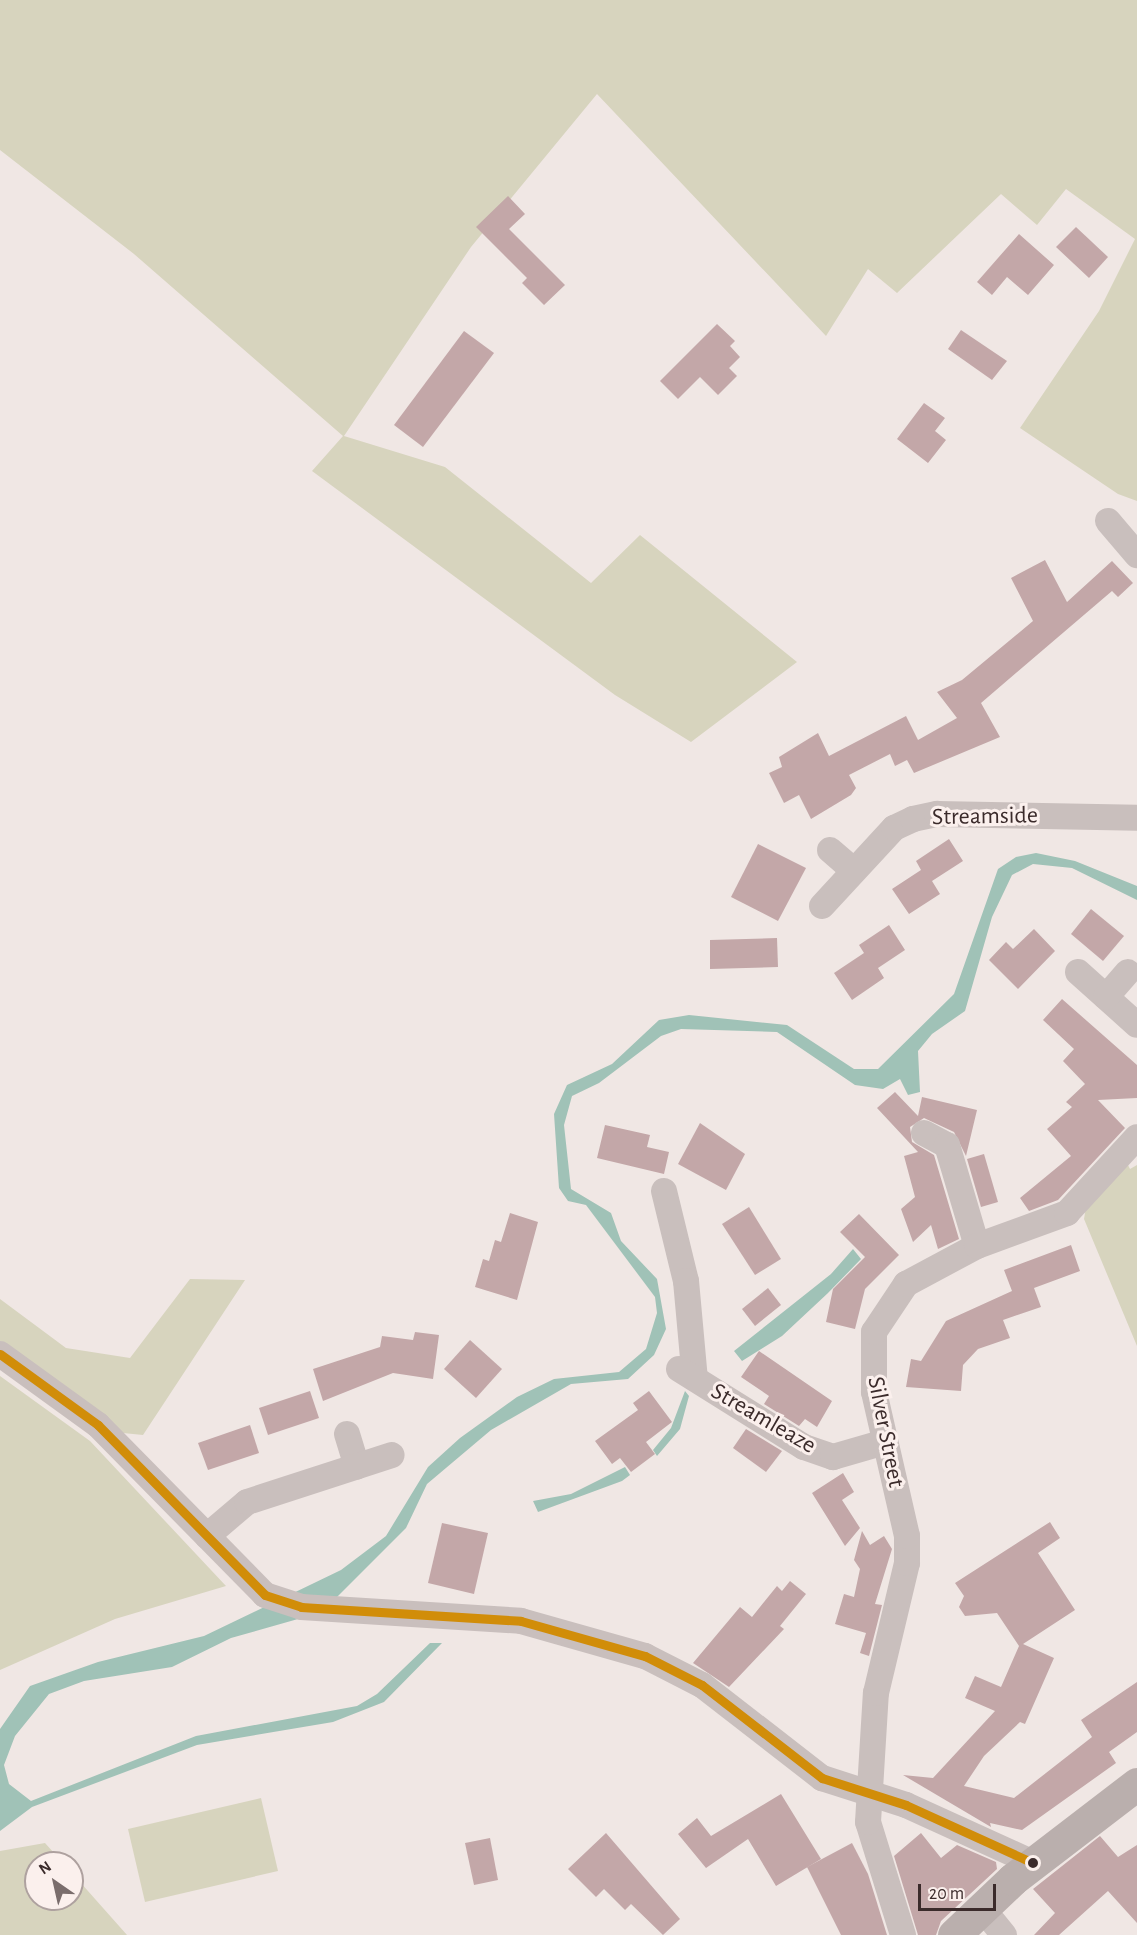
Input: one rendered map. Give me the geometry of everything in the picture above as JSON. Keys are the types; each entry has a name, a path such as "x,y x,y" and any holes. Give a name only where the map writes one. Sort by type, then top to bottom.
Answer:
{"main road":[{"path":"954,1935 1033,1863 1137,1784"}],"street":[{"path":"1108,521 1137,555"},
{"name":"Streamside","path":"822,906 894,828 929,816 1137,818"},
{"path":"830,850 853,870"},
{"path":"1078,972 1137,1025"},
{"path":"1106,997 1128,972"},
{"path":"924,1134 947,1145 977,1246"},
{"name":"Silver Street","path":"903,1935 868,1822 876,1693 907,1563 907,1536 874,1392 874,1332 906,1284 977,1246 1067,1213 1137,1137"},
{"name":"Streamleaze","path":"664,1191 686,1281 687,1374 804,1447 833,1457 885,1442"},
{"path":"0,1354 98,1425 207,1536 247,1582 265,1595 300,1607 521,1621 645,1656 702,1685 799,1766 870,1794 906,1805 1033,1863"},
{"path":"347,1434 357,1466"},
{"path":"207,1536 247,1502 392,1455"},
{"path":"982,1908 1004,1935"}],"shaded area":[{"path":"0,0 1137,0 1137,501 1118,494 1020,428 1099,311 1135,239 1066,189 1037,225 1001,194 897,293 868,269 826,336 597,94 471,247 344,436 445,467 591,583 640,535 797,662 691,742 615,695 312,471 343,436 134,254 0,150"},
{"path":"1036,853 1075,861 1137,886 1137,900 1072,868 1033,864 1012,875 992,917 965,1011 932,1034 918,1051 920,1092 908,1095 900,1079 883,1089 855,1085 777,1032 681,1029 661,1036 599,1083 572,1096 564,1125 571,1189 611,1213 621,1241 657,1279 666,1329 654,1355 628,1379 571,1384 491,1430 427,1484 406,1528 336,1598 305,1617 231,1638 172,1667 84,1681 49,1694 15,1736 4,1765 9,1784 31,1801 196,1736 357,1706 377,1694 430,1643 442,1643 384,1702 333,1722 197,1745 32,1807 0,1831 0,1729 30,1686 98,1662 204,1636 341,1570 386,1536 428,1467 460,1438 517,1397 554,1379 619,1372 646,1349 657,1313 655,1297 586,1205 568,1201 559,1188 554,1114 567,1085 612,1064 659,1020 689,1015 787,1025 854,1069 878,1069 954,994 998,869 1016,857"},
{"path":"1125,1159 1130,1169 1137,1165 1137,1346 1084,1219 1086,1207"},
{"path":"853,1249 861,1259 828,1293 782,1336 742,1361 734,1351 831,1274"},
{"path":"190,1279 245,1280 143,1435 123,1433 0,1341 0,1299 66,1348 130,1358"},
{"path":"0,1376 90,1441 226,1586 115,1619 0,1670"},
{"path":"685,1391 689,1396 680,1429 657,1456 653,1450 671,1428"},
{"path":"625,1467 630,1475 622,1481 538,1512 533,1501 571,1494"},
{"path":"261,1798 278,1871 145,1902 128,1829"},
{"path":"45,1843 52,1851 24,1851 24,1911 84,1911 84,1887 127,1935 0,1935 0,1851"}],"building":[{"path":"508,196 525,214 509,229 565,285 544,305 522,283 527,278 476,227"},
{"path":"1076,227 1108,257 1089,278 1056,247"},
{"path":"1019,234 1054,265 1028,295 1007,277 992,295 977,282"},
{"path":"717,324 735,341 730,346 740,357 729,368 737,376 718,395 700,377 678,399 660,381"},
{"path":"961,330 1007,361 992,380 948,349"},
{"path":"464,331 494,353 423,447 394,425"},
{"path":"924,403 945,418 935,431 946,440 928,463 897,439"},
{"path":"1045,560 1067,602 1112,561 1133,583 1118,597 1112,591 981,703 1000,737 914,773 907,760 895,766 890,754 849,775 856,788 851,795 811,819 799,795 784,803 769,773 782,767 779,757 818,733 829,756 906,716 918,740 957,718 937,692 962,680 1033,621 1011,578"},
{"path":"949,839 963,861 932,881 940,894 909,914 892,889 921,870 916,861"},
{"path":"758,844 806,868 778,921 731,897"},
{"path":"1091,909 1124,936 1103,961 1071,934"},
{"path":"889,925 905,950 878,968 884,978 852,1000 834,973 864,953 859,945"},
{"path":"1034,929 1055,951 1018,989 989,960 1006,942 1013,949"},
{"path":"777,938 778,967 710,969 710,940"},
{"path":"1062,999 1137,1065 1137,1098 1098,1100 1125,1128 1058,1200 1029,1211 1020,1198 1071,1156 1047,1129 1072,1107 1066,1102 1085,1084 1063,1061 1074,1049 1043,1020"},
{"path":"895,1092 918,1116 922,1097 977,1110 966,1156 954,1132 924,1118 910,1127 912,1142 934,1155 959,1239 938,1249 931,1225 913,1242 901,1209 915,1197 904,1156 918,1152 877,1108"},
{"path":"700,1123 745,1154 726,1190 678,1164"},
{"path":"605,1125 650,1135 647,1147 669,1152 664,1174 597,1158"},
{"path":"984,1154 998,1202 981,1207 967,1159"},
{"path":"749,1207 781,1259 755,1275 722,1224"},
{"path":"510,1213 538,1222 517,1300 475,1287 483,1259 489,1261 495,1240 501,1242"},
{"path":"859,1214 899,1255 865,1289 855,1329 826,1322 833,1289 865,1257 840,1232"},
{"path":"1071,1245 1080,1271 1034,1288 1041,1307 1003,1320 1010,1338 978,1349 963,1365 961,1391 906,1387 911,1359 921,1361 946,1321 1012,1291 1004,1270"},
{"path":"768,1288 781,1305 755,1326 742,1309"},
{"path":"415,1332 439,1335 433,1379 393,1373 323,1401 313,1369 380,1347 382,1336 413,1340"},
{"path":"470,1340 502,1369 476,1398 444,1369"},
{"path":"759,1351 832,1401 817,1427 805,1419 799,1426 764,1404 769,1396 741,1377"},
{"path":"310,1391 319,1418 268,1435 259,1408"},
{"path":"649,1391 672,1422 646,1442 655,1454 631,1472 620,1458 612,1464 595,1441 638,1410 633,1403"},
{"path":"250,1425 259,1453 208,1470 198,1443"},
{"path":"746,1429 782,1451 766,1472 733,1448"},
{"path":"843,1473 854,1492 842,1500 860,1528 845,1546 812,1493"},
{"path":"1050,1522 1060,1538 1038,1553 1075,1610 1023,1644 1054,1658 1025,1724 1020,1722 984,1756 964,1786 1014,1798 1092,1737 1081,1720 1137,1682 1137,1732 1109,1752 1116,1763 1022,1830 990,1823 991,1827 903,1775 933,1778 995,1711 965,1698 975,1676 1001,1687 1019,1646 997,1613 965,1616 959,1607 964,1596 955,1583"},
{"path":"442,1523 488,1533 474,1594 428,1583"},
{"path":"862,1531 870,1545 884,1536 892,1549 875,1604 882,1605 869,1656 860,1653 866,1633 835,1624 844,1594 854,1597 860,1569 854,1560"},
{"path":"790,1581 806,1594 780,1626 784,1629 729,1687 693,1663 740,1607 752,1617 777,1586 782,1591"},
{"path":"781,1794 821,1859 776,1886 748,1839 706,1868 678,1834 697,1818 711,1836"},
{"path":"606,1833 680,1919 663,1935 631,1904 625,1910 604,1889 596,1897 568,1869"},
{"path":"921,1833 941,1858 957,1845 996,1862 997,1869 941,1921 936,1935 918,1935 894,1856"},
{"path":"1100,1836 1118,1857 1137,1845 1137,1923 1108,1891 1059,1935 1034,1935 1055,1913 1033,1889"},
{"path":"490,1838 498,1880 474,1885 465,1843"},
{"path":"852,1843 868,1874 887,1935 841,1935 807,1867"}],"transit line":[{"path":"0,1354 98,1425 265,1595 301,1607 521,1621 645,1656 702,1685 822,1778 906,1805 1033,1863"}]}
